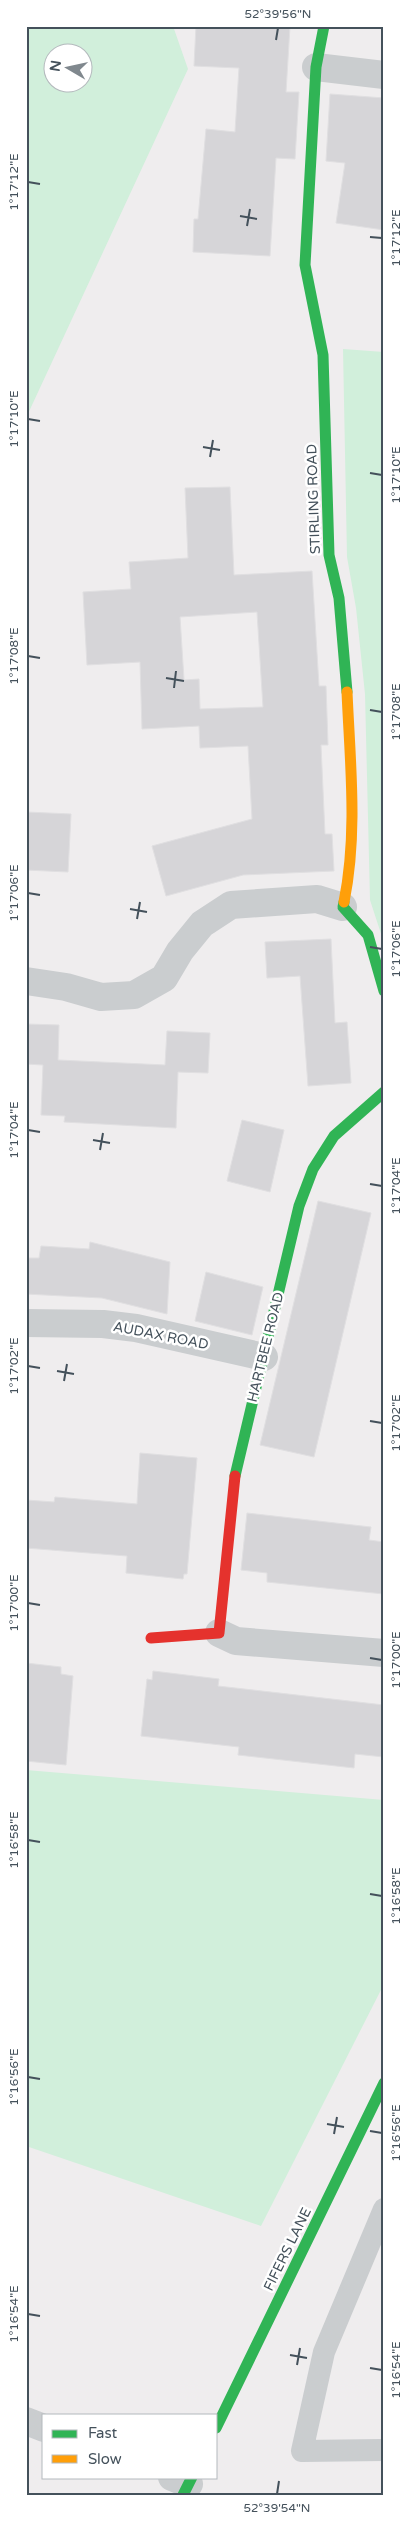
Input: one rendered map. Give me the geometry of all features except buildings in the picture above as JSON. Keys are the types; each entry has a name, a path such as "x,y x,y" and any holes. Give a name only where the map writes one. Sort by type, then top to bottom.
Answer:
{"street":[{"name":"STIRLING ROAD","path":"324,26 316,67 305,265 323,356 329,555 339,598 347,683 352,835 351,867 343,907"},
{"path":"316,67 384,75"},
{"path":"26,981 101,997 134,995 164,978 180,952 202,924 231,906 317,900 343,907 368,935 384,991"},
{"name":"HARTBEE ROAD","path":"219,1633 235,1471 300,1206 313,1169 334,1136 384,1092"},
{"name":"AUDAX ROAD","path":"26,1323 103,1324 136,1328 264,1356"},
{"path":"151,1638 219,1633 236,1641 384,1654"},
{"name":"FIFERS LANE","path":"218,2424 384,2083"},
{"path":"26,2421 42,2427"}],"lane":[{"path":"384,2209 324,2352 302,2451 384,2450"}],"green space":[{"path":"26,26 173,26 188,69 26,418"},
{"path":"343,349 384,352 384,943 370,900 365,694 356,608 347,557"},
{"path":"26,1770 384,1800 384,1984 261,2226 26,2146"}],"traffic: fast":[{"path":"324,26 316,67 305,265 323,355 329,555 339,598 347,692"},
{"path":"344,902 343,907 368,935 384,991"},
{"path":"235,1476 299,1206 313,1169 334,1136 384,1092"},
{"path":"218,2424 384,2083"},
{"path":"183,2495 192,2478"}],"traffic: slow":[{"path":"344,902 351,850 352,824 347,692"}],"traffic: jam":[{"path":"151,1638 219,1633 235,1476"}]}
